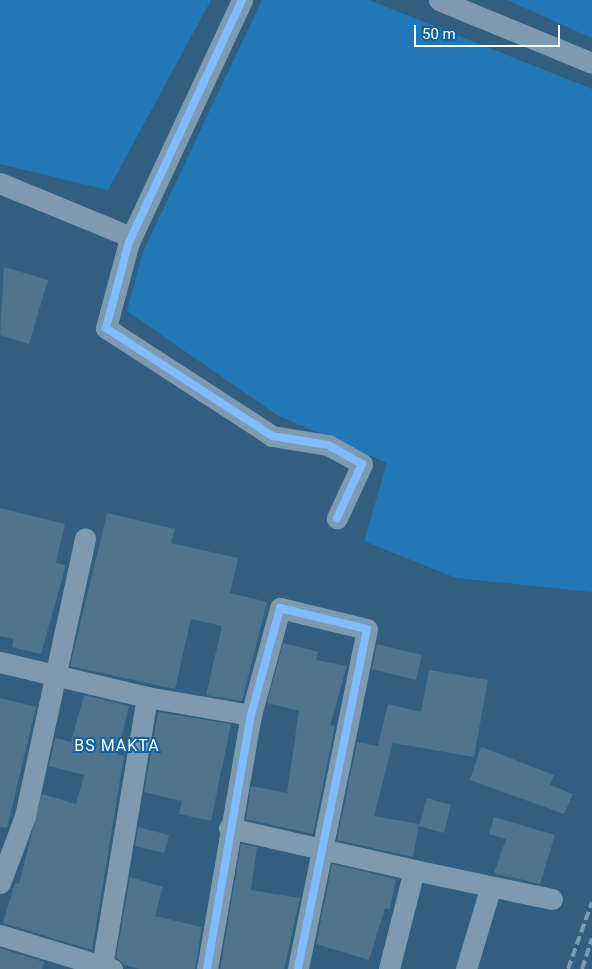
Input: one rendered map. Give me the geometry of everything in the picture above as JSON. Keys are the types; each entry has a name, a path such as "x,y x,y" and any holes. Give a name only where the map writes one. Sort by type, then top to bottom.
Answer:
{"street":[{"path":"242,0 131,237 106,328 272,436 328,445 362,464 337,518"},
{"path":"439,0 592,64"},
{"path":"0,183 131,237"},
{"path":"0,883 25,816 52,675 84,538"},
{"path":"207,969 229,828 251,715 280,608 367,628 320,849 298,969"},
{"path":"0,662 147,697 251,715"},
{"path":"0,935 107,967 147,697"},
{"path":"229,828 490,888 552,898"},
{"path":"389,969 414,870"},
{"path":"466,969 490,888"}],"shaded area":[{"path":"0,0 211,0 108,190 0,164"},
{"path":"262,0 369,0 592,89 592,592 456,578 364,541 387,463 277,415 127,311 143,252"},
{"path":"507,0 592,0 592,38"}],"building":[{"path":"4,267 48,280 29,344 0,335"},
{"path":"0,508 65,524 56,563 66,565 41,654 12,647 14,639 0,636"},
{"path":"107,513 175,529 171,543 238,558 230,593 267,602 242,701 206,695 222,626 191,619 175,689 70,666"},
{"path":"283,643 318,652 316,660 347,666 330,725 335,726 313,834 246,819 251,786 287,793 299,711 267,703"},
{"path":"377,644 422,655 416,680 372,669"},
{"path":"429,670 488,680 474,757 393,743 374,816 419,824 413,857 337,840 357,742 378,746 388,704 421,712"},
{"path":"84,695 129,706 117,754 124,756 92,950 3,923 15,883 19,884 42,794 76,804 84,775 49,766 55,738 71,742"},
{"path":"0,698 36,707 7,828 0,827"},
{"path":"158,712 231,724 211,821 179,814 182,801 144,792"},
{"path":"481,747 554,775 550,785 573,794 564,814 470,780"},
{"path":"427,798 451,805 444,833 419,826"},
{"path":"494,817 555,835 540,884 494,873 506,839 489,834"},
{"path":"138,827 169,835 164,853 135,846"},
{"path":"241,844 257,847 251,890 300,898 284,969 220,969"},
{"path":"332,864 396,879 390,909 385,908 369,960 316,944"},
{"path":"130,877 163,887 155,916 202,927 195,969 140,969 124,965 116,957"},
{"path":"0,948 44,962 42,969 0,969"}],"railway":[{"path":"568,969 592,902"},
{"path":"582,969 592,939"}],"cycle path":[{"path":"242,0 129,242 106,328 272,436 328,445 362,464 337,518"},
{"path":"207,969 251,715 280,608 367,629 298,969"}],"district":[{"name":"BS MAKTA","path":"117,746"}]}
